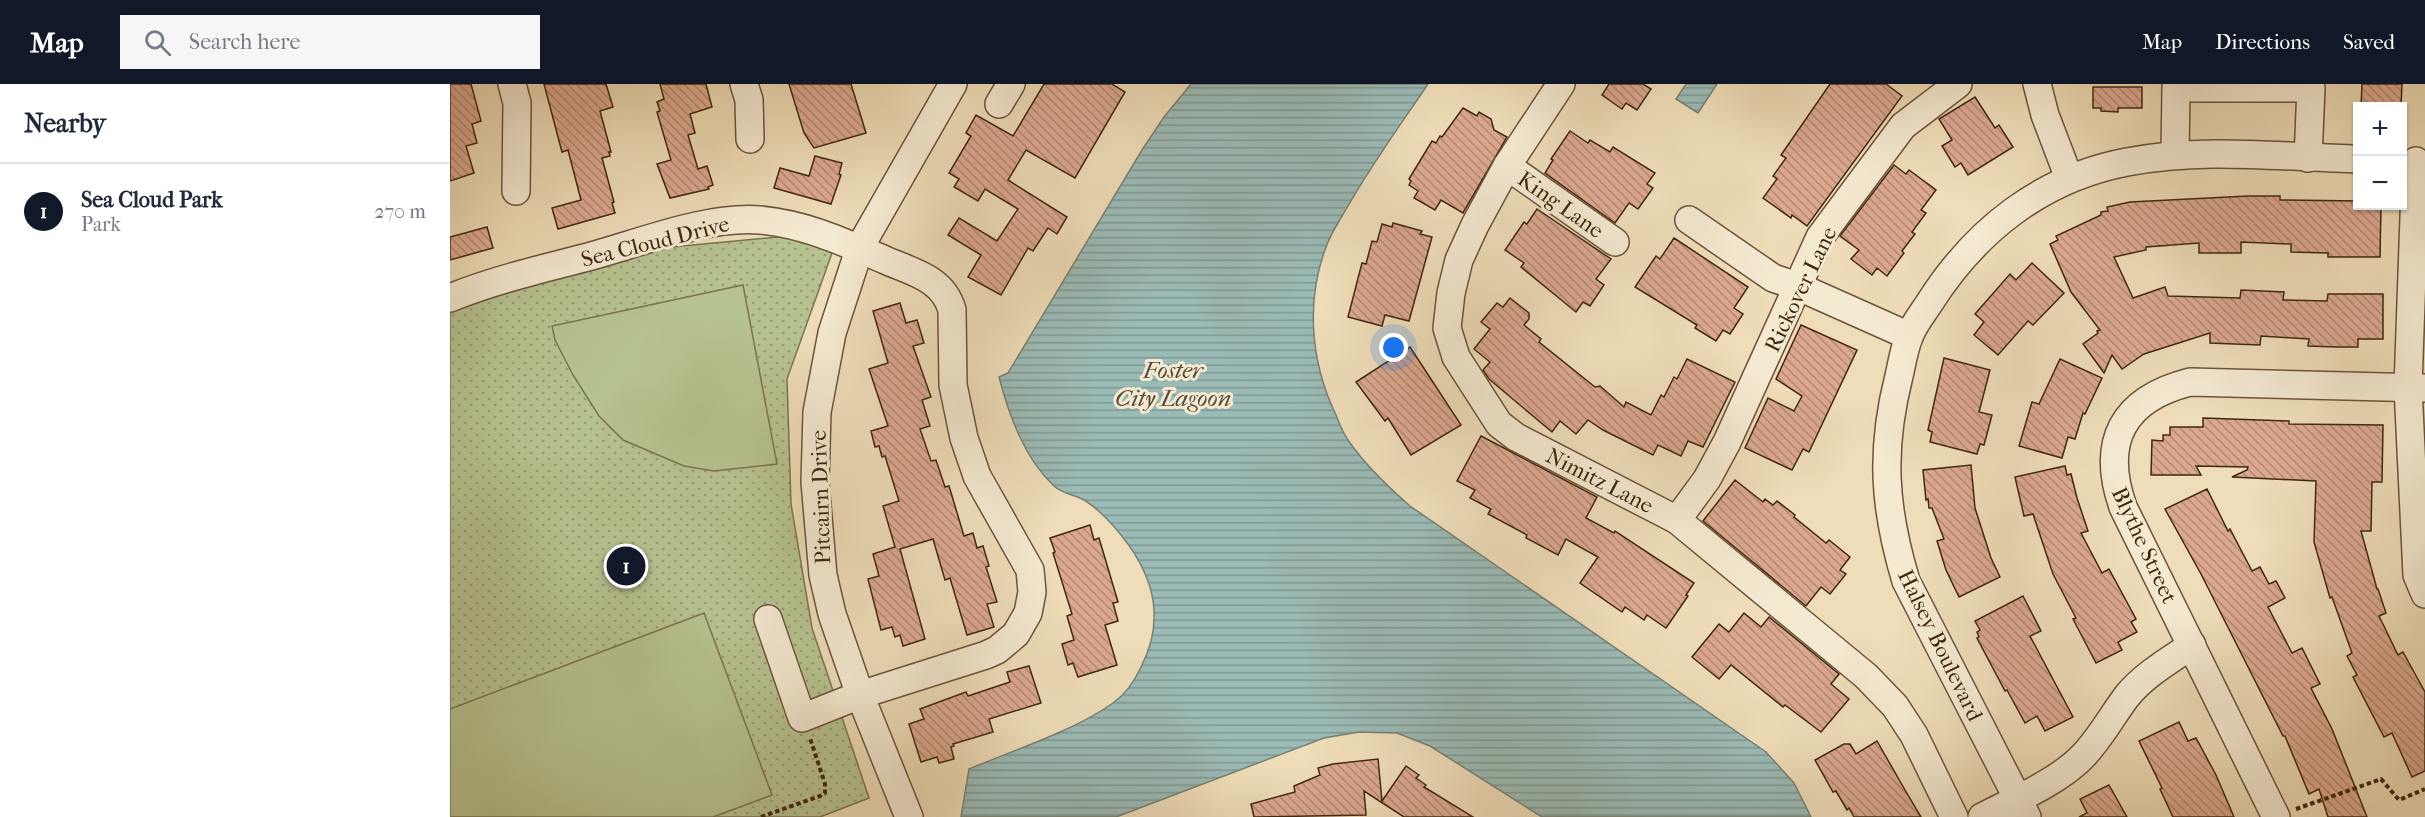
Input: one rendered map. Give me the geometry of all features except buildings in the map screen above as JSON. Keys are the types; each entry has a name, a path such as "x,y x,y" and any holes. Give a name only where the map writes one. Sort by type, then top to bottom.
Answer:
{"street":[{"path":"512,84 517,103 516,191"},
{"path":"744,84 749,100 750,139"},
{"name":"Pitcairn Drive","path":"909,817 860,695 832,614 823,575 815,482 817,412 832,333 860,248 953,84"},
{"name":"Nimitz Lane","path":"1561,84 1507,166 1459,260 1450,292 1446,328 1456,357 1499,424 1516,437 1677,520 1866,676 1895,706 1919,745 1954,817"},
{"name":"Rickover Lane","path":"1677,520 1707,479 1727,442 1820,237 1903,126 1958,84"},
{"path":"2037,84 2045,115 2069,178"},
{"path":"2175,154 2176,88 2311,88 2308,158"},
{"name":"Halsey Boulevard","path":"2023,808 1906,581 1896,546 1889,516 1886,458 1893,398 1909,336 1945,279 1973,246 2019,207 2069,178 2126,162 2175,154 2353,159"},
{"path":"2415,161 2417,575 2425,594"},
{"name":"King Lane","path":"1507,166 1615,242"},
{"name":"Sea Cloud Drive","path":"450,297 674,233 730,222 757,220 793,225 860,248 925,276 935,283 946,297 952,310 954,395 966,445 988,498 1030,570 1032,592 1023,624 1008,642 997,650 860,695 802,718"},
{"path":"1689,220 1773,278 1797,286 1909,336"},
{"name":"Blythe Street","path":"2276,817 2122,507 2114,477 2119,433 2129,415 2145,399 2166,388 2190,382 2417,387"},
{"path":"768,619 802,718"},
{"path":"1982,817 2023,808 2043,785 2082,757 2107,727 2129,694 2159,668 2192,645"}],"path":[{"path":"761,817 825,793 825,784 802,718"},
{"path":"2276,817 2381,778 2399,800 2425,789"}],"green space":[{"path":"788,236 832,253 787,379 791,504 812,628 869,798 820,817 450,817 450,311 485,297 651,249"},
{"path":"743,285 777,464 714,471 684,466 623,440 599,416 573,375 555,340 552,326"},
{"path":"704,613 772,795 713,817 450,817 450,709"}],"water":[{"name":"Foster City Lagoon","path":"1191,84 1428,84 1357,190 1332,233 1321,263 1314,307 1316,351 1327,394 1344,434 1369,467 1410,506 1766,752 1794,783 1811,817 1542,817 1430,746 1397,733 1359,732 1324,738 1116,817 961,817 969,769 1062,731 1113,703 1133,682 1150,646 1154,626 1154,607 1150,588 1134,552 1096,508 1057,488 1043,475 1019,435 999,377 1008,373 1142,150 1164,117"},
{"path":"1686,84 1717,84 1698,113 1676,99"}],"place":[{"name":"Sea Cloud Park","path":"626,566"}]}
